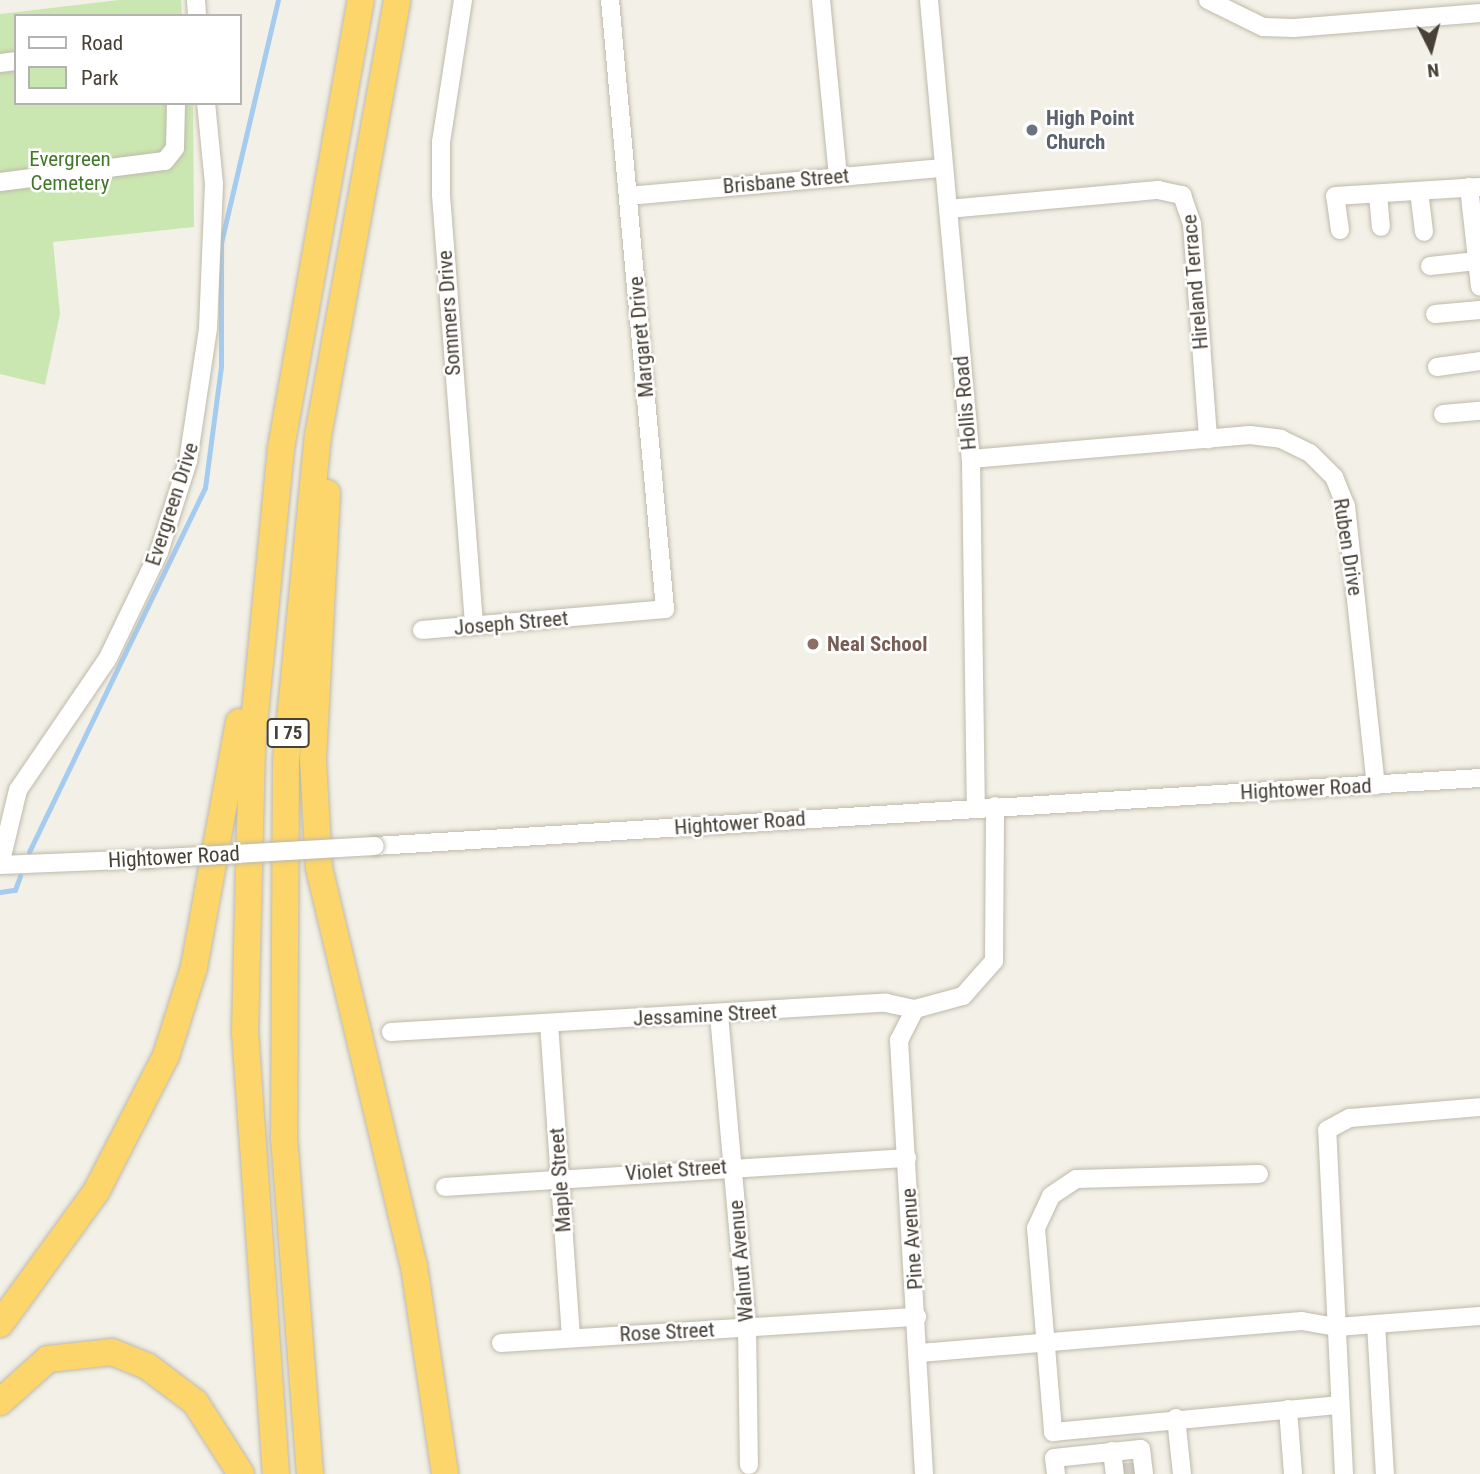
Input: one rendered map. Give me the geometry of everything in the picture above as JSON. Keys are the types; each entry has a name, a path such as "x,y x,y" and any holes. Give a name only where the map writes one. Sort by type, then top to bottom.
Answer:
{"highway":[{"name":"I 75","path":"276,1474 245,1033 252,744 264,586 295,355 362,0"},
{"name":"I 75","path":"310,1474 284,1139 281,893 297,621 332,344 397,0"},
{"path":"332,344 313,760 319,867 414,1266 445,1474"},
{"path":"0,1324 110,1168 176,1030 205,912 264,586"},
{"path":"0,1402 48,1359 112,1352 147,1366 195,1402 242,1474"}],"street":[{"name":"Sommers Drive","path":"463,0 441,142 441,195 474,626"},
{"name":"Margaret Drive","path":"600,615 665,609 610,0"},
{"path":"821,0 838,177"},
{"name":"Hollis Road","path":"929,0 971,459 976,807"},
{"path":"1208,0 1230,15 1273,27 1480,13"},
{"path":"0,182 165,161 175,148 176,105"},
{"name":"Evergreen Drive","path":"0,865 18,790 108,658 159,552 188,461 208,328 214,184 206,105"},
{"name":"Brisbane Street","path":"628,196 943,168"},
{"path":"1340,230 1335,196 1475,187 1480,286"},
{"name":"Hireland Terrace","path":"948,209 1158,190 1182,195 1192,224 1208,439"},
{"path":"1419,191 1424,232"},
{"path":"1378,194 1381,227"},
{"path":"1430,266 1478,261"},
{"path":"1435,314 1480,310"},
{"path":"1437,367 1480,361"},
{"path":"1443,414 1480,411"},
{"name":"Ruben Drive","path":"971,459 1208,439 1281,439 1310,453 1334,477 1346,506 1376,785"},
{"name":"Joseph Street","path":"422,630 600,615"},
{"name":"Hightower Road","path":"0,865 375,846 1480,778"},
{"name":"Jessamine Street","path":"391,1032 719,1015 886,1003 915,1009 972,992 995,957 995,806"},
{"name":"Pine Avenue","path":"915,1009 899,1040 920,1353 924,1474"},
{"name":"Walnut Avenue","path":"719,1015 747,1327 749,1465"},
{"name":"Maple Street","path":"549,1023 571,1337"},
{"path":"1344,1469 1327,1130 1350,1118 1480,1107"},
{"name":"Violet Street","path":"445,1187 733,1166 907,1158"},
{"path":"1259,1174 1076,1180 1051,1196 1036,1228 1053,1432 1176,1418 1339,1405"},
{"name":"Rose Street","path":"501,1343 917,1317"},
{"path":"920,1353 1047,1346 1302,1321 1337,1327 1480,1317"},
{"path":"1376,1324 1385,1474"},
{"path":"1288,1409 1293,1474"},
{"path":"1176,1418 1182,1474"},
{"path":"1056,1474 1054,1458 1112,1451 1141,1449 1129,1473 1112,1451"}],"green space":[{"name":"Evergreen Cemetery","path":"119,0 181,0 182,14 14,14 14,105 193,105 194,227 53,242 60,314 45,385 0,374 0,14"}],"waterway":[{"path":"29,852 205,488 221,366 221,243 278,0"},
{"path":"0,892 15,890 20,876"}],"tunnel":[{"path":"1121,1473 1137,1471"}],"place":[{"name":"High Point Church","path":"1032,130"},
{"name":"Neal School","path":"813,644"}]}
